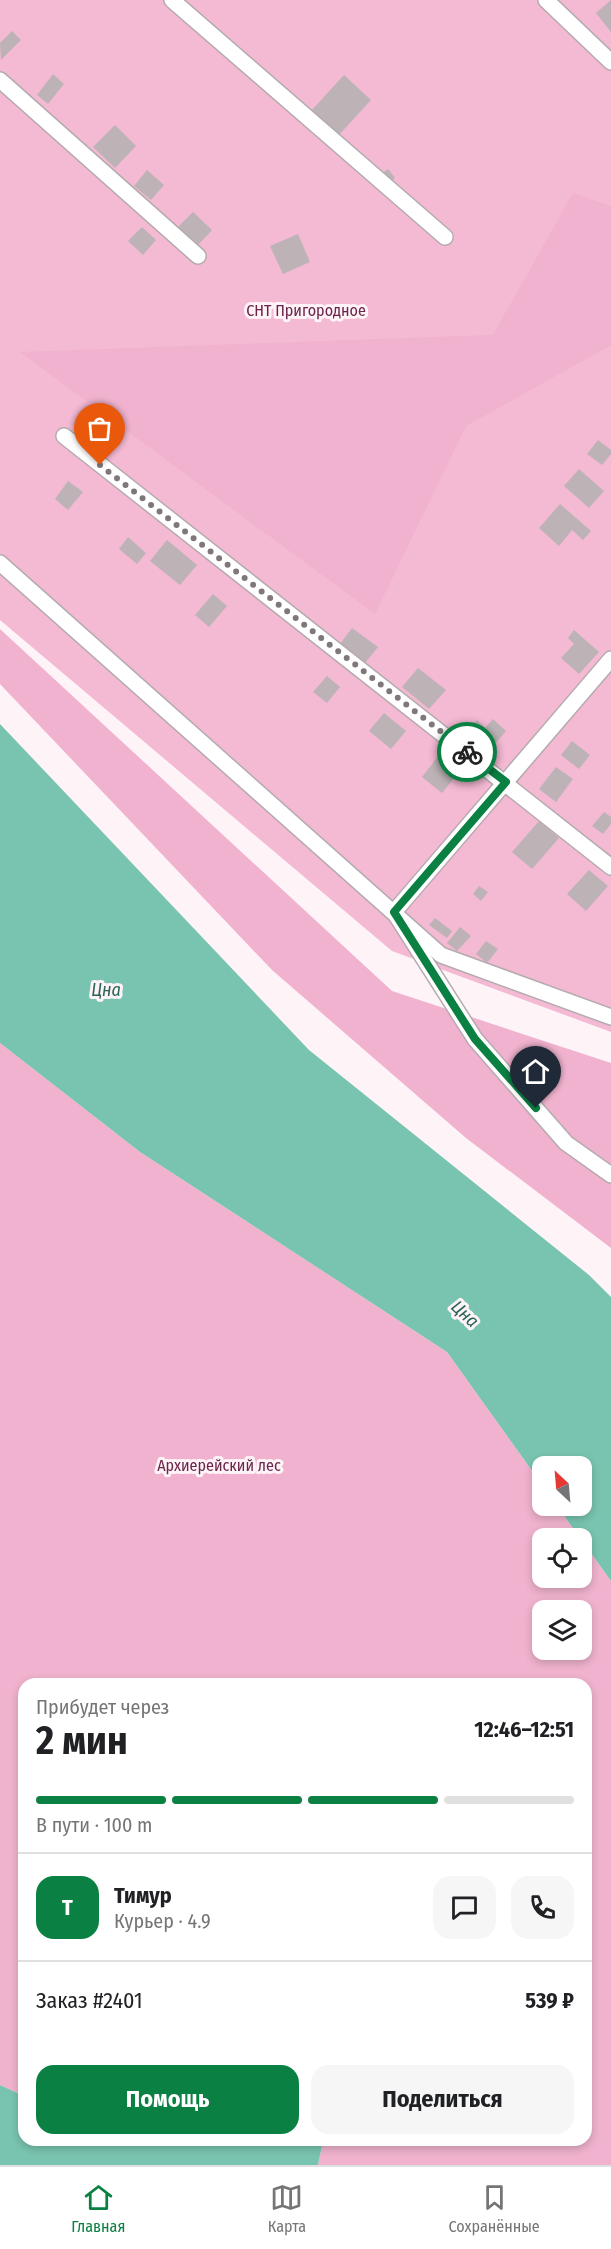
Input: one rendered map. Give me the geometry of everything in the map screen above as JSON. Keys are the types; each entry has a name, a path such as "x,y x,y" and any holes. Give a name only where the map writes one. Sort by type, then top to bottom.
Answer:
{"lane":[{"path":"172,0 444,237"},
{"path":"546,0 611,62"},
{"path":"0,80 198,256"},
{"path":"64,436 611,867"},
{"path":"0,563 441,954 611,1017"},
{"path":"394,912 611,659"},
{"path":"394,912 475,1039 566,1143 611,1175"}],"green space":[{"name":"СНТ Пригородное","path":"0,0 611,0 611,1032 392,951 0,620"},
{"path":"573,193 611,206 611,345 466,426 375,614 20,352 493,335"},
{"path":"0,629 392,991 611,1063 611,1248 466,1138 272,970 0,684"},
{"name":"Архиерейский лес","path":"0,1043 140,1152 447,1352 532,1471 532,1516 564,1516 573,1528 532,1528 532,1588 592,1588 592,1555 611,1581 611,2165 318,2165 322,2146 592,2146 592,1678 18,1678 18,2093 0,2085"}],"water":[{"name":"Цна","path":"0,724 309,1050 589,1275 611,1297 611,1581 592,1555 592,1528 573,1528 564,1516 592,1516 592,1456 532,1456 532,1471 447,1352 140,1152 0,1043"},
{"path":"0,2085 18,2093 18,2146 322,2146 318,2165 0,2165"}],"building":[{"path":"611,0 611,32 596,13"},
{"path":"12,31 21,40 1,60 0,43"},
{"path":"53,74 64,84 48,104 37,95"},
{"path":"344,75 371,100 338,136 311,111"},
{"path":"115,125 136,146 115,168 93,147"},
{"path":"388,169 395,178 388,184 381,174"},
{"path":"147,170 164,185 151,200 134,186"},
{"path":"193,212 212,230 198,245 178,227"},
{"path":"142,227 156,240 143,255 128,241"},
{"path":"298,234 310,262 283,274 270,246"},
{"path":"598,440 611,450 611,454 602,465 587,454"},
{"path":"579,469 604,491 589,508 564,486"},
{"path":"68,481 83,492 68,510 55,499"},
{"path":"560,504 591,531 583,540 572,530 559,546 539,528"},
{"path":"128,537 146,553 137,564 119,549"},
{"path":"167,540 197,565 180,585 150,561"},
{"path":"213,594 227,606 209,627 195,615"},
{"path":"352,628 378,647 365,663 340,644"},
{"path":"574,630 599,652 579,674 561,658 574,644 568,638"},
{"path":"418,668 446,690 429,709 402,687"},
{"path":"327,676 340,687 327,703 313,692"},
{"path":"384,713 406,731 391,749 369,731"},
{"path":"493,719 506,731 487,753 465,733 477,720 485,728"},
{"path":"572,741 590,755 579,769 561,755"},
{"path":"440,754 460,771 442,793 422,777"},
{"path":"556,767 573,779 556,802 539,789"},
{"path":"604,812 611,817 611,824 603,834 592,826"},
{"path":"539,821 559,838 532,869 512,852"},
{"path":"589,870 608,886 586,911 567,894"},
{"path":"479,886 488,892 481,901 473,894"},
{"path":"435,918 452,931 447,938 429,925"},
{"path":"460,927 471,936 457,951 447,943"},
{"path":"486,941 498,949 487,963 476,954"}],"way so far":[{"path":"100,465 467,752"}],"route":[{"path":"467,752 506,782 394,912 475,1039 536,1108"}]}
